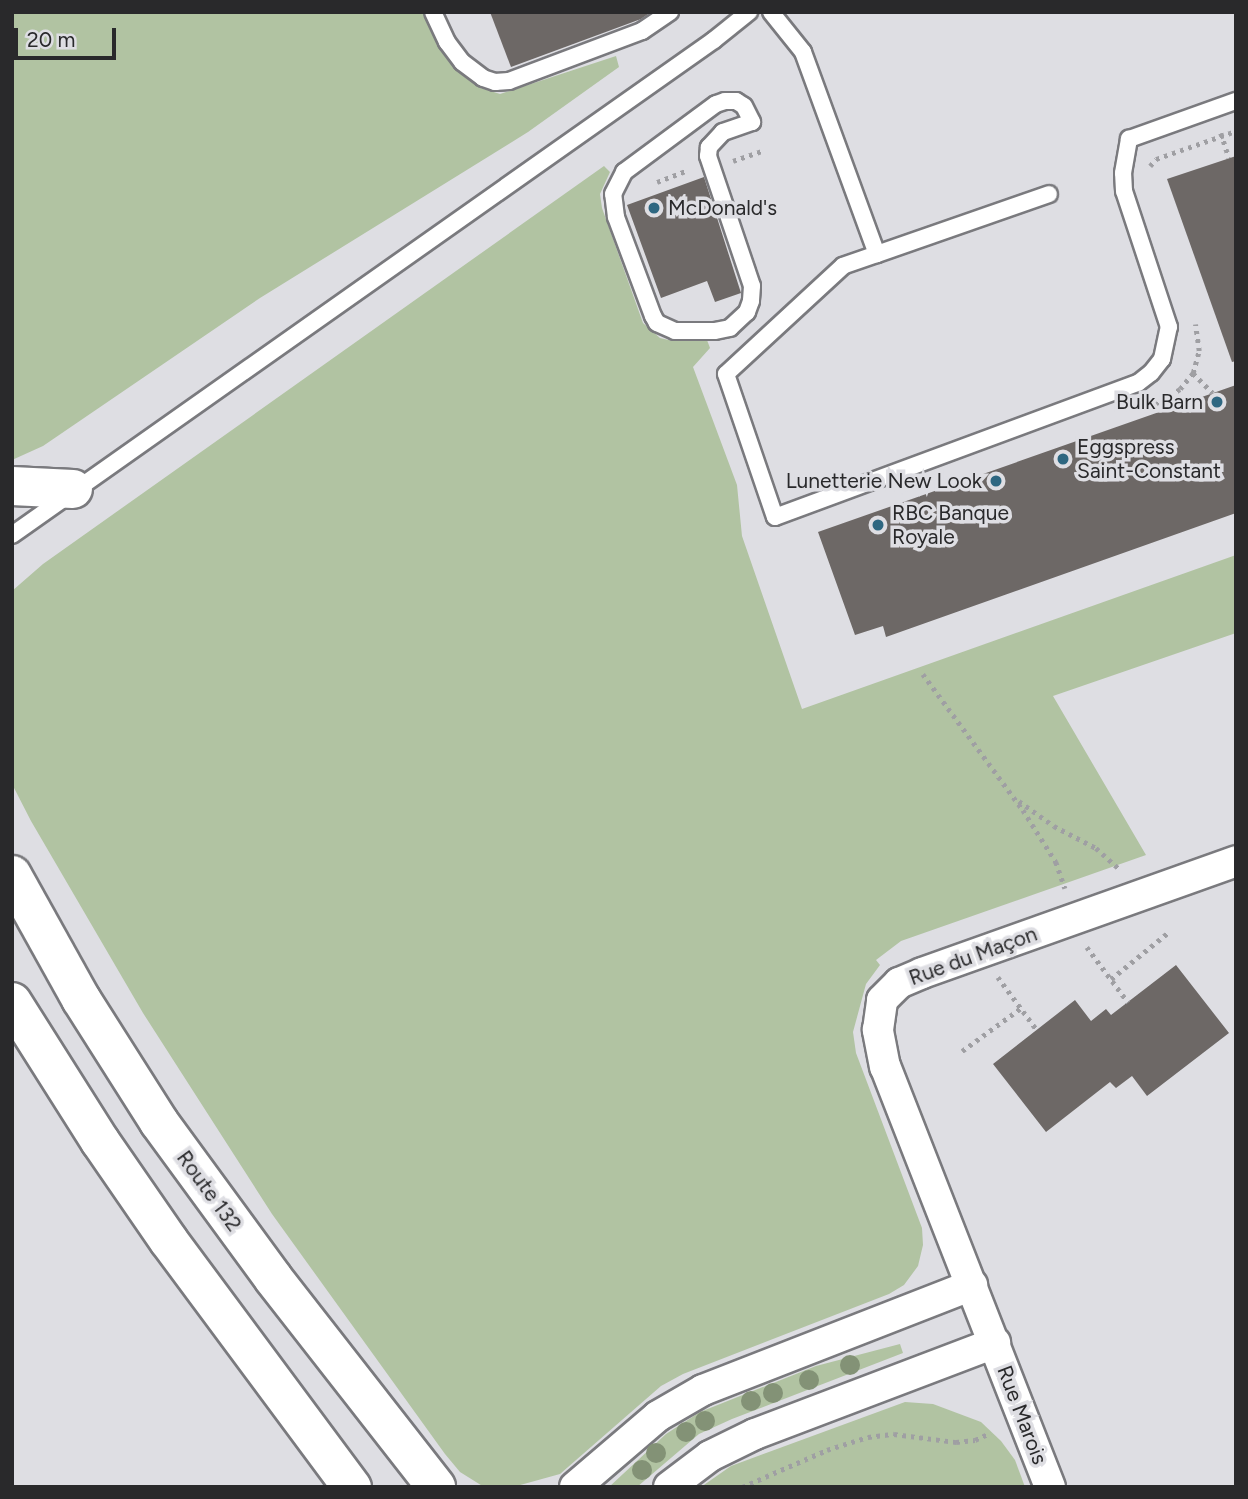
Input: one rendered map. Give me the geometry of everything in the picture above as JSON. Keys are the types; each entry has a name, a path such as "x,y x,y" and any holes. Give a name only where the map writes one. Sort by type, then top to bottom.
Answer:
{"highway":[{"path":"12,485 73,489"},
{"name":"Route 132","path":"12,875 74,988 159,1122 273,1279 436,1487"},
{"path":"12,1002 100,1141 285,1399 352,1487"}],"street":[{"name":"Rue du Maçon","path":"995,1343 885,1067 878,1030 882,1000 890,989 922,973 1236,861"},
{"path":"575,1487 658,1416 703,1390 972,1284"},
{"path":"669,1487 710,1456 755,1434 995,1343"},
{"name":"Rue Marois","path":"995,1343 1050,1487"}],"lane":[{"path":"433,12 447,42 463,62 482,78 495,82 509,82 642,31 670,12"},
{"path":"12,535 73,489 703,48 748,12"},
{"path":"771,12 803,52 877,254"},
{"path":"736,101 744,106 752,122 723,132 709,147 708,156 752,286 747,312 730,328 714,331 665,328 653,316 616,218 612,205 617,181 624,172 716,104 736,101"},
{"path":"1049,194 844,266 726,374 775,517 1138,383 1151,373 1162,359 1169,327 1124,191 1123,173 1129,139 1236,101"}],"path":[{"path":"1147,177 1156,159 1236,131"},
{"path":"1222,136 1229,158"},
{"path":"652,183 699,166"},
{"path":"1145,408 1163,401 1180,389 1193,373 1199,351 1194,320"},
{"path":"1193,373 1213,393"},
{"path":"1163,401 1166,410"},
{"path":"923,674 1015,798 1056,862 1065,888"},
{"path":"1015,798 1054,826 1097,848 1119,869"},
{"path":"1068,922 1128,1002"},
{"path":"1111,979 1170,932"},
{"path":"979,953 1037,1030"},
{"path":"962,1051 1021,1008"},
{"path":"742,1487 827,1450 868,1437 894,1434 956,1442 975,1440 990,1433"}],"green space":[{"path":"12,12 422,12 445,56 481,88 500,94 616,56 619,67 528,132 260,298 43,446 12,460"},
{"path":"604,166 610,172 600,194 602,208 643,323 660,338 673,341 707,340 710,348 693,367 737,485 742,536 802,709 1236,555 1236,633 1053,696 1146,855 901,941 876,960 880,965 866,984 853,1032 856,1053 922,1228 923,1245 918,1266 904,1285 889,1294 683,1374 661,1386 560,1474 513,1487 484,1487 460,1472 445,1454 272,1214 143,1013 31,821 12,784 12,591 43,564"},
{"path":"900,1344 903,1353 699,1434 637,1487 609,1487 666,1434 700,1412 816,1366"},
{"path":"905,1402 933,1404 981,1422 1001,1441 1015,1460 1025,1487 701,1487 731,1466"}],"building":[{"path":"490,12 651,12 641,19 511,67"},
{"path":"1236,156 1236,361 1232,362 1167,179"},
{"path":"704,177 741,293 715,302 707,281 661,298 627,205"},
{"path":"1236,385 1236,513 886,637 883,626 855,635 818,532"},
{"path":"1176,965 1229,1033 1147,1096 1132,1076 1116,1088 1110,1082 1046,1132 993,1064 1075,1000 1091,1021 1106,1009 1111,1015"}],"place":[{"name":"McDonald's","path":"654,208"},
{"name":"Bulk Barn","path":"1217,402"},
{"name":"Eggspress Saint-Constant","path":"1063,459"},
{"name":"Lunetterie New Look","path":"996,481"},
{"name":"RBC Banque Royale","path":"878,525"}]}
